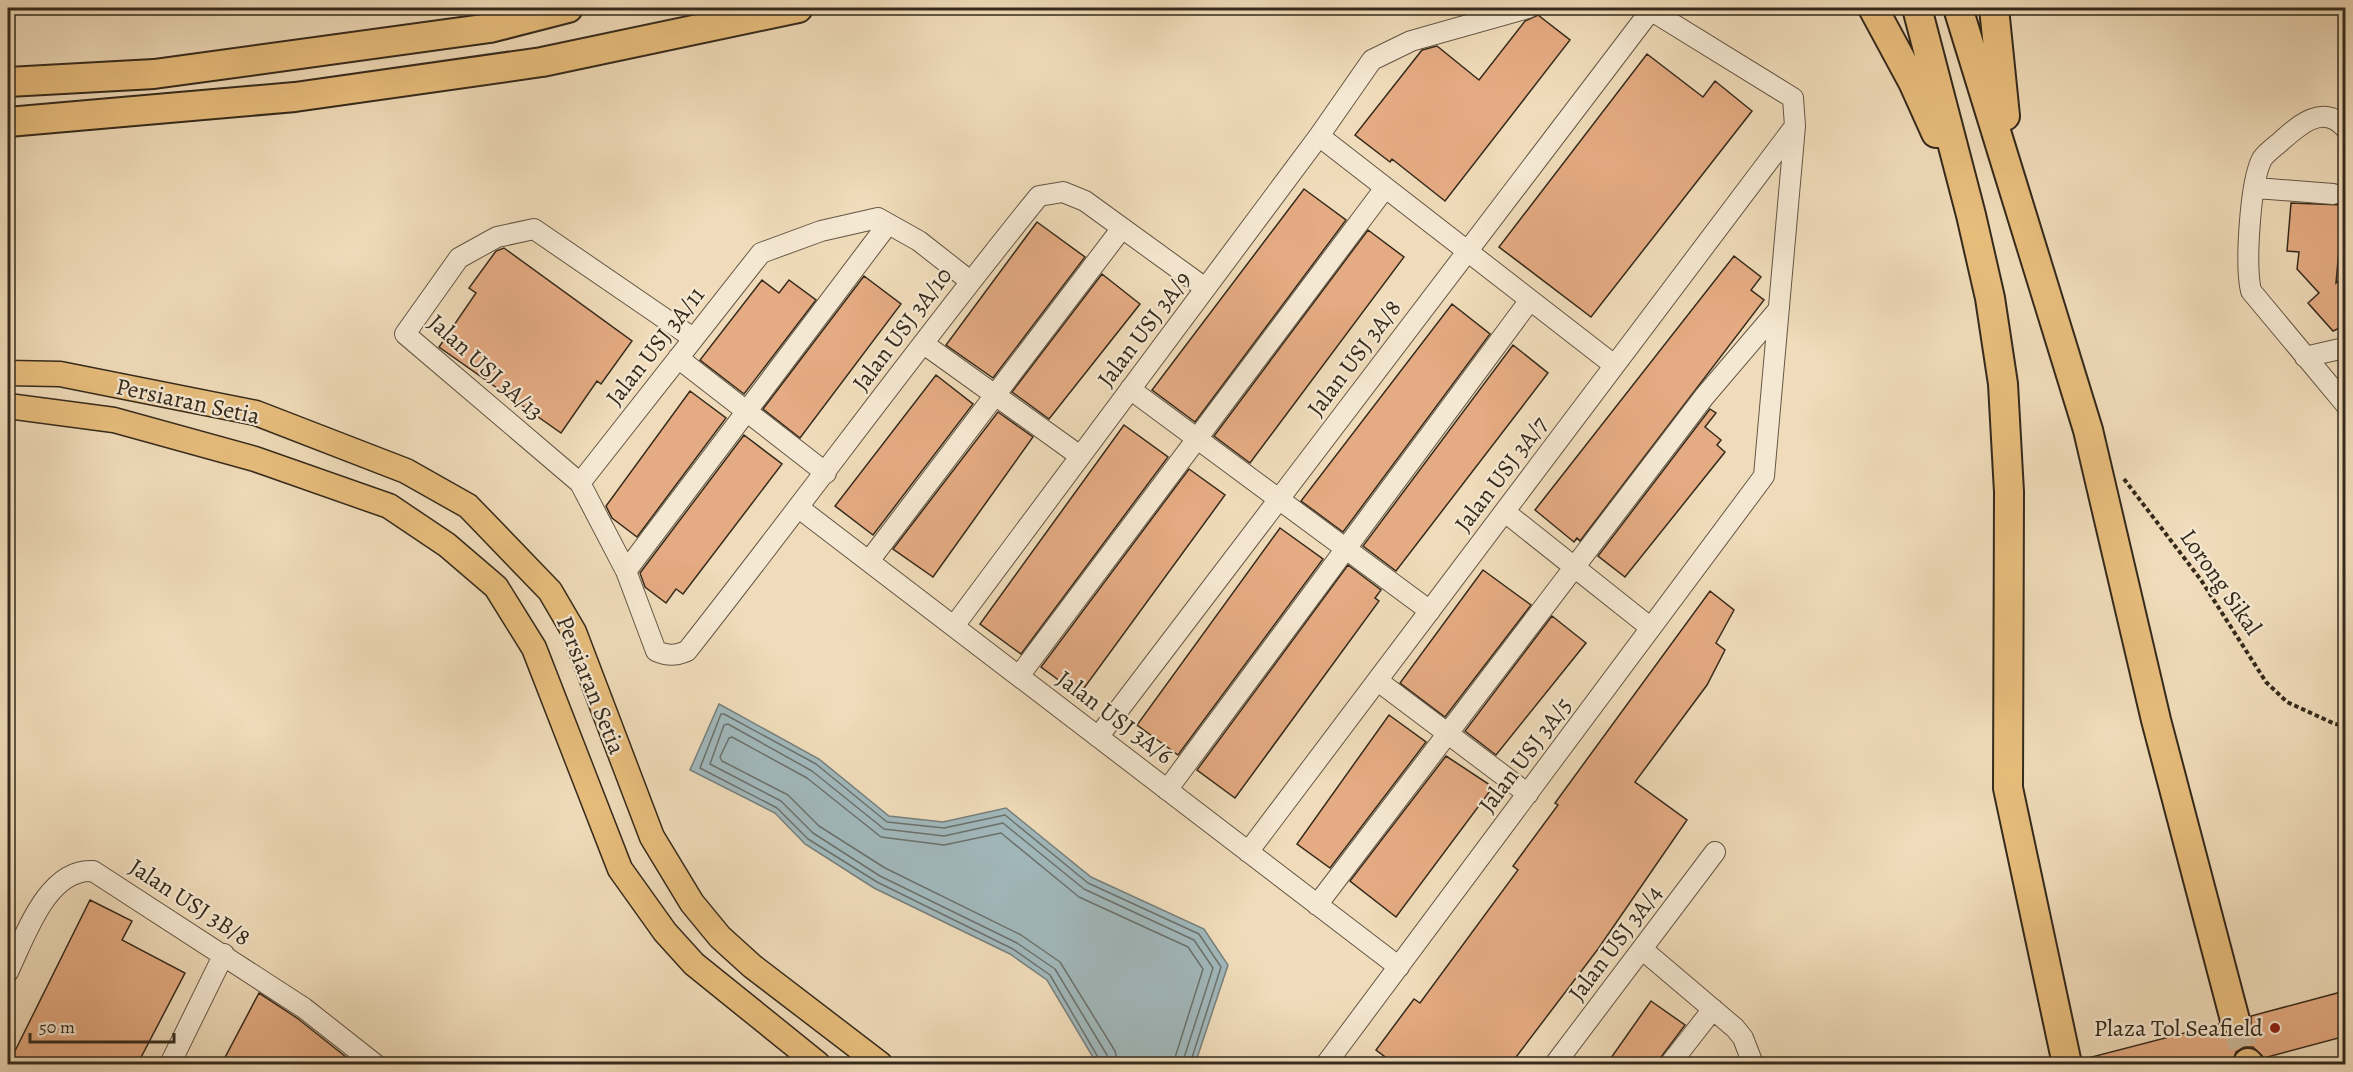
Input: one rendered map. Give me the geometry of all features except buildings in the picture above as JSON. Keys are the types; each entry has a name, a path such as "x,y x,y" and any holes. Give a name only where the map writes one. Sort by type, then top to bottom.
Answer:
{"highway":[{"path":"8,82 154,74 490,28 568,8"},
{"path":"8,122 295,98 542,62 798,8"},
{"path":"1873,8 1914,82 1971,215"},
{"path":"1917,8 1971,215 1990,298 2003,384 2009,492 2008,788 2067,1064"},
{"path":"1958,8 2088,430 2156,720 2235,1020"},
{"path":"1994,8 2003,106 2018,202"}],"main road":[{"path":"8,359 119,371 192,388 256,413"},
{"name":"Persiaran Setia","path":"8,373 60,374 256,413 406,471 468,506 512,549 550,591 574,632 652,837 692,903 720,938 752,966 880,1065"},
{"name":"Persiaran Setia","path":"8,406 114,420 255,459 389,506 447,545 496,586 534,648 620,869 665,932 694,964 818,1065"}],"street":[{"name":"Jalan USJ 3A/9","path":"954,626 1372,60 1411,41 1528,8"},
{"path":"1317,905 1704,397 1779,309 1795,126 1793,98 1649,9"},
{"name":"Jalan USJ 3A/8","path":"1098,737 1468,252 1649,9"},
{"path":"2346,129 2341,124 2323,117 2304,121 2262,158 2247,247 2247,274 2251,291 2346,405"},
{"name":"Jalan USJ 3A/7","path":"1248,852 1795,126"},
{"path":"1318,136 1614,365"},
{"path":"1019,676 1385,188"},
{"path":"2256,188 2333,194"},
{"name":"Jalan USJ 3A/10","path":"626,571 656,651 677,655 687,651 826,473 970,281 1039,196 1063,192 1085,201 1205,288"},
{"name":"Jalan USJ 3A/11","path":"580,483 761,253 821,231 878,218 919,241 970,281"},
{"path":"580,483 626,571 888,224"},
{"path":"869,561 1122,228"},
{"name":"Jalan USJ 3A/13","path":"580,483 405,334 459,258 497,237 534,229 693,338"},
{"path":"1167,790 1530,300"},
{"name":"Jalan USJ 3A/5","path":"1326,1065 1764,476 1779,309"},
{"path":"924,344 1080,456"},
{"path":"2304,357 2344,348"},
{"path":"678,358 826,473"},
{"path":"1130,389 1430,611"},
{"name":"Jalan USJ 3A/6","path":"799,508 1399,967"},
{"path":"1504,512 1651,628"},
{"path":"1377,681 1528,794"},
{"name":"Jalan USJ 3A/4","path":"1555,1065 1715,852"},
{"name":"Jalan USJ 3B/8","path":"8,972 49,892 60,880 80,870 93,871 304,1008 374,1062"},
{"path":"1643,950 1743,1038 1753,1065"},
{"path":"170,1065 224,954"},
{"path":"1670,1065 1713,1010"}],"path":[{"name":"Lorong Sikal","path":"2123,477 2200,580 2266,682 2286,702 2334,724 2346,726"}],"water":[{"path":"719,704 819,759 889,816 943,822 1006,808 1091,877 1204,929 1228,965 1195,1064 1097,1064 1047,980 1010,954 874,888 805,844 775,813 690,770"}],"tunnel":[{"path":"2235,1020 2248,1063"}],"place":[{"name":"Plaza Tol Seafield","path":"2275,1028"}]}
